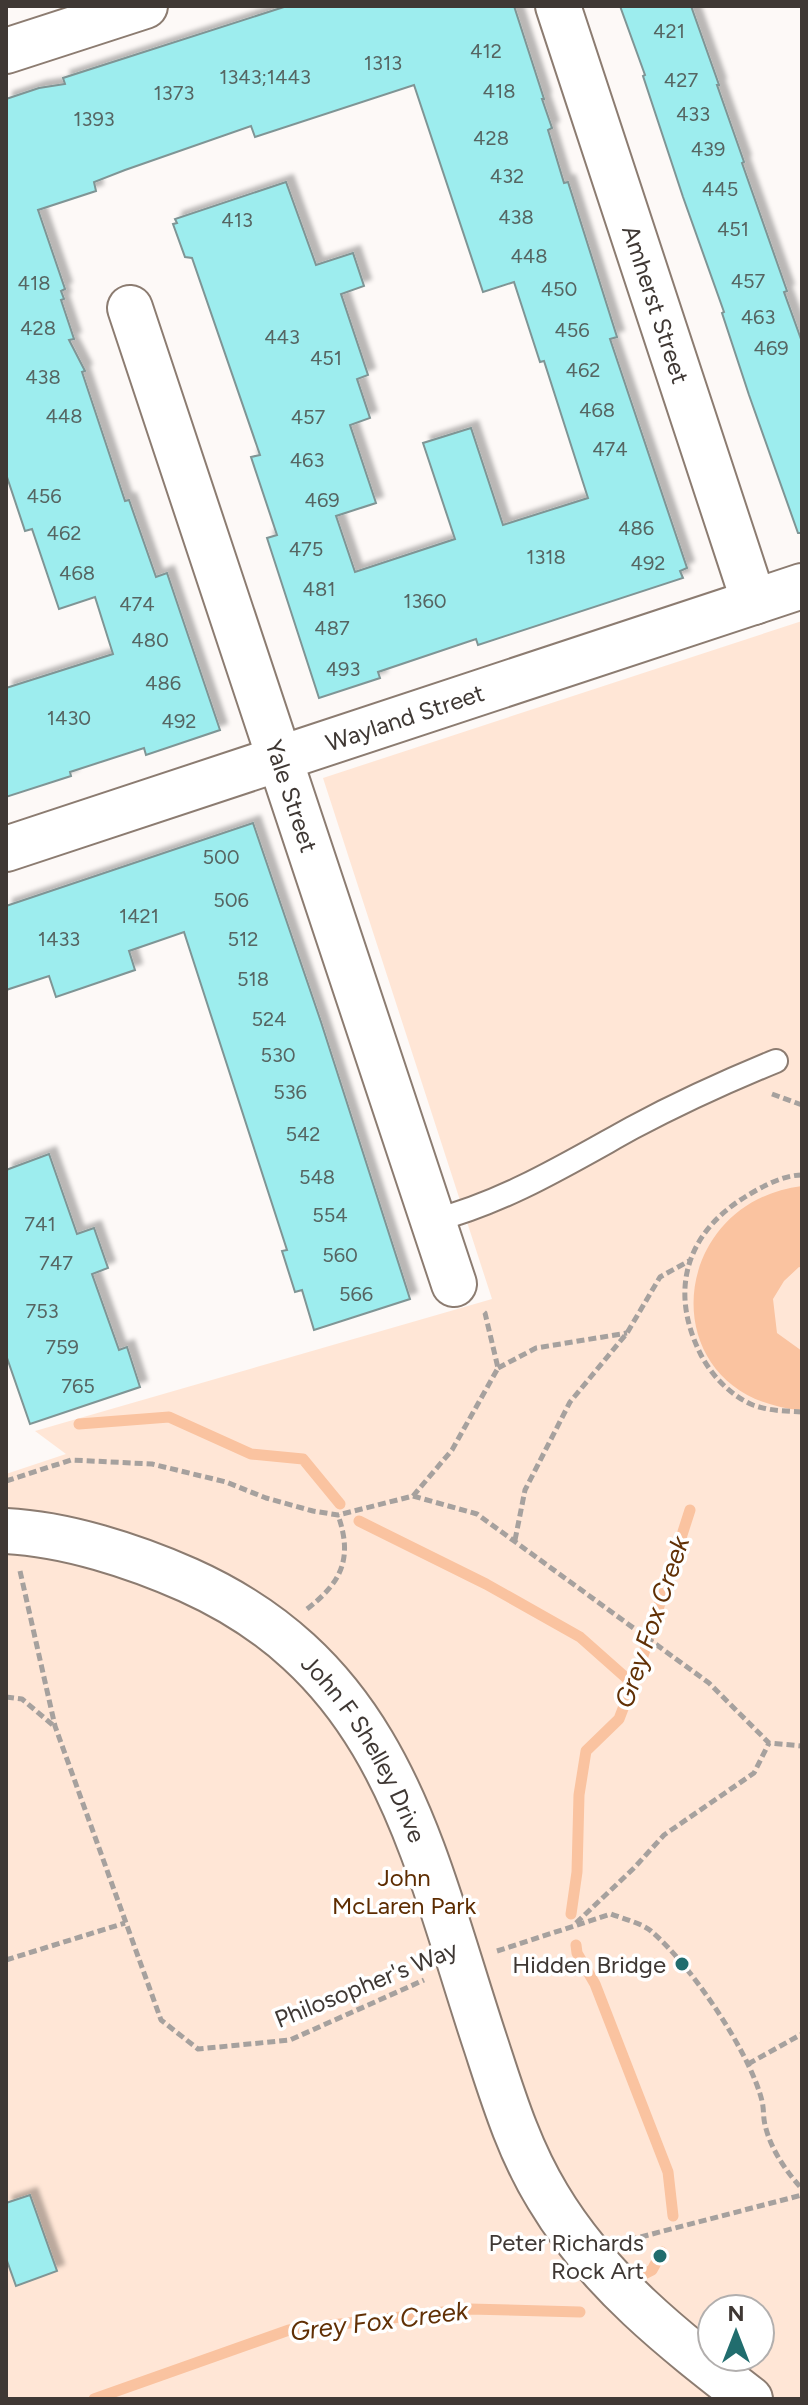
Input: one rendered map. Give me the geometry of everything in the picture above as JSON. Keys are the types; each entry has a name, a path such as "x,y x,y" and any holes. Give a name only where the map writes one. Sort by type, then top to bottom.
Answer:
{"street":[{"path":"6,51 145,6"},
{"name":"Amherst Street","path":"558,6 754,602"},
{"name":"Yale Street","path":"130,308 454,1284"},
{"name":"Wayland Street","path":"6,849 802,586"},
{"name":"John F Shelley Drive","path":"8,1527 92,1546 160,1568 223,1596 278,1632 320,1671 356,1716 386,1766 413,1823 522,2149 548,2198 586,2252 627,2298 671,2338 750,2399"}],"lane":[{"path":"432,1221 471,1211 562,1169 699,1093 776,1061"}],"path":[{"path":"802,1175 760,1188 736,1202 707,1229 699,1238 689,1261 684,1286 687,1321 710,1373 752,1405 802,1412"},
{"path":"515,1540 525,1490 570,1402 627,1333 660,1277 689,1261"},
{"path":"454,1284 485,1313 498,1368"},
{"path":"413,1496 452,1450 498,1368 536,1348 627,1333"},
{"path":"6,1481 71,1460 152,1464 226,1482 297,1507 338,1515 413,1496 477,1514 709,1683 769,1743 802,1746"},
{"path":"278,1632 328,1593 337,1579 343,1560 345,1534 338,1515"},
{"name":"Philosopher's Way","path":"8,1527 55,1726 161,2020 198,2049 290,2040 459,1964 611,1914 649,1929 711,2000 748,2064 762,2101 765,2126 784,2169 802,2192"},
{"path":"6,1697 22,1699 55,1726"},
{"path":"574,1926 664,1835 754,1773 769,1743"},
{"path":"6,1960 125,1923"},
{"path":"748,2064 802,2034"},
{"path":"586,2252 802,2192"}],"green space":[{"name":"John McLaren Park","path":"802,621 802,2399 6,2399 6,1474 66,1454 35,1431 492,1299 323,778"}],"shaded area":[{"path":"802,1186 802,1268 799,1267 784,1281 773,1299 777,1333 802,1351 802,1409 799,1410 751,1397 718,1371 699,1337 694,1299 702,1260 723,1226 756,1200"}],"building":[{"path":"287,6 514,6 544,99 552,128 548,130 564,183 568,182 617,337 610,339 687,568 680,571 683,578 478,645 476,639 378,672 380,678 319,698 267,538 277,535 251,457 260,455 192,258 185,257 173,224 177,223 175,219 286,182 316,265 353,253 364,286 341,294 368,375 357,379 370,418 350,425 376,503 336,516 355,572 455,539 423,443 471,428 503,525 588,498 544,361 540,362 514,282 483,292 414,85 255,137 251,126 94,182 96,191 38,210 65,289 61,291 64,299 61,300 74,339 69,340 85,371 82,372 125,501 129,500 156,577 167,573 220,730 146,755 144,748 6,797 6,688 113,654 95,597 59,609 32,529 25,531 6,474 6,99 39,88 65,84 63,78"},
{"path":"620,6 691,6 719,85 802,342 802,533 798,533 749,395"},
{"path":"253,823 410,1299 314,1330 302,1290 295,1292 282,1251 287,1250 184,932 129,951 135,970 56,997 49,976 6,990 6,906"},
{"path":"49,1154 77,1234 94,1228 108,1268 92,1274 119,1350 127,1347 140,1387 30,1424 6,1355 6,1170"},
{"path":"30,2195 57,2271 16,2286 6,2258 6,2203"}],"waterway":[{"path":"79,1424 169,1417 251,1454 303,1459 340,1504"},
{"name":"Grey Fox Creek","path":"571,1914 577,1872 579,1795 586,1751 619,1719 641,1662 690,1510"},
{"path":"359,1521 486,1584 580,1637 633,1684"},
{"name":"Grey Fox Creek","path":"576,1945 577,1953 595,1984 668,2172 673,2216"},
{"name":"Grey Fox Creek","path":"646,2273 652,2270 662,2252"},
{"name":"Grey Fox Creek","path":"94,2399 289,2330 469,2309 580,2312"}],"place":[{"name":"Hidden Bridge","path":"682,1964"},
{"name":"Peter Richards Rock Art","path":"660,2256"}]}
